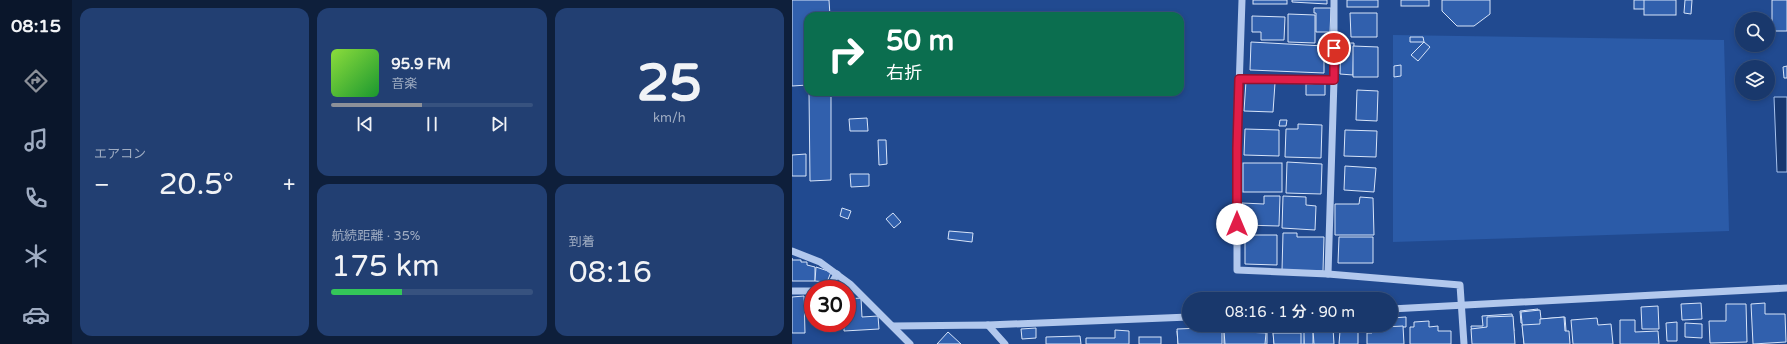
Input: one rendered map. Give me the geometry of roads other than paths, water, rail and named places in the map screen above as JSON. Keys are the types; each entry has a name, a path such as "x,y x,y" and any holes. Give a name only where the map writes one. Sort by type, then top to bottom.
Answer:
{"street":[{"path":"1242,0 1237,148 1237,270 1328,274 1460,285 1464,344"},
{"path":"1328,274 1334,80 1334,0"},
{"path":"1239,79 1334,80"},
{"path":"792,251 820,262 850,284 910,344"},
{"path":"833,280 837,274"},
{"path":"1398,309 1787,288"},
{"path":"792,291 804,291"},
{"path":"893,326 988,325 1182,317"},
{"path":"988,325 1006,344"}]}
